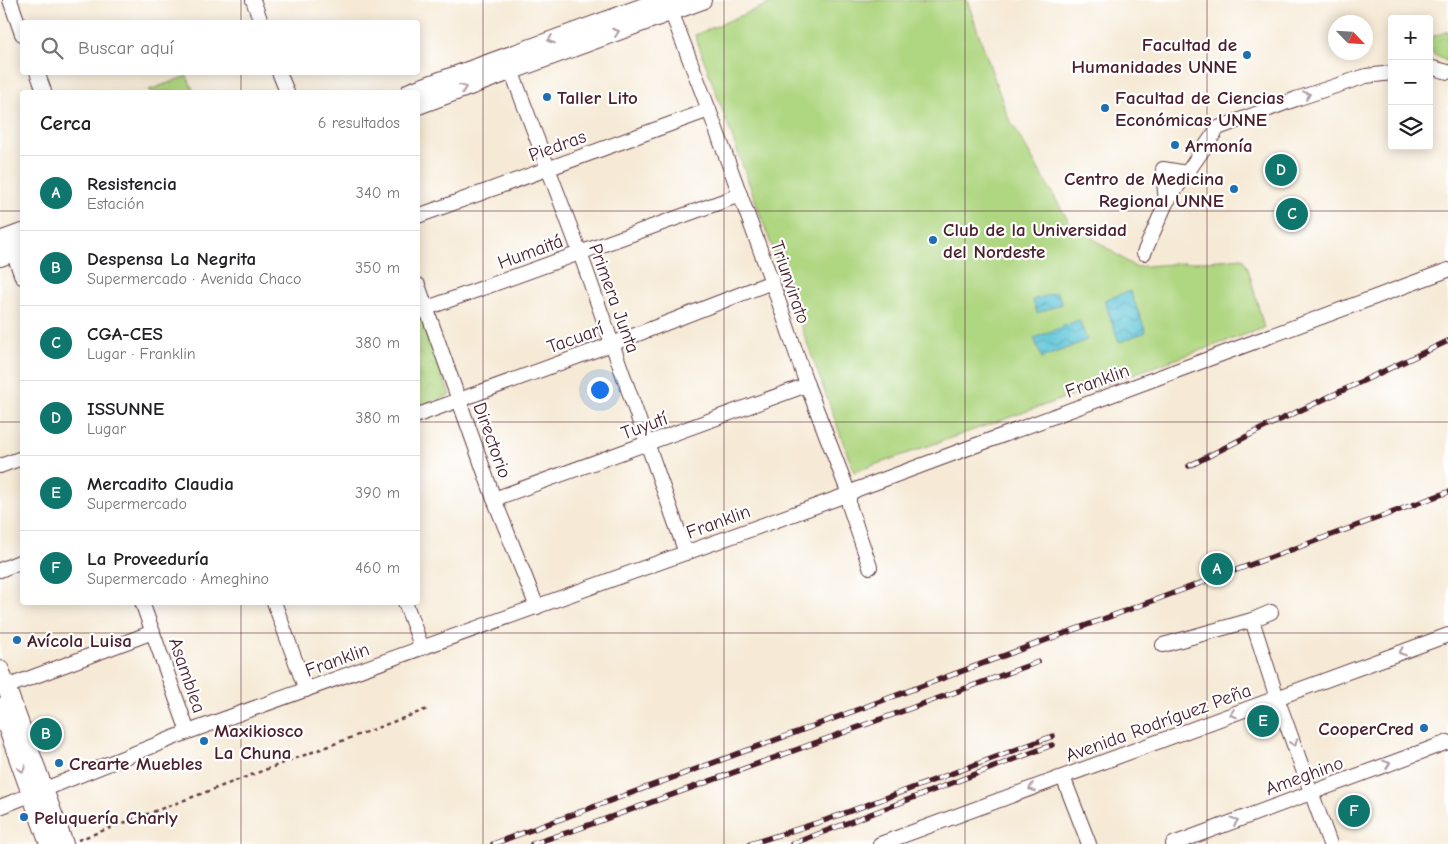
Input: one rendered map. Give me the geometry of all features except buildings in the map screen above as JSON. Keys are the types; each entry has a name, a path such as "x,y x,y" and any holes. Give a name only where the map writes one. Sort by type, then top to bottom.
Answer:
{"main road":[{"path":"420,104 508,63 664,3 702,0"},
{"path":"417,90 508,63"},
{"path":"7,248 20,235"},
{"path":"0,670 38,792 49,844"},
{"path":"0,707 38,792 70,842"}],"street":[{"path":"10,0 20,28"},
{"path":"253,0 260,20"},
{"name":"Triunvirato","path":"664,3 709,110 772,282 807,385 849,494 849,505 870,567"},
{"name":"Primera Junta","path":"508,63 580,253 686,553"},
{"path":"1433,68 1448,72"},
{"path":"1144,253 1166,203 1218,128 1296,99 1366,76 1388,73"},
{"path":"38,75 44,90"},
{"path":"280,75 285,90"},
{"name":"Piedras","path":"420,215 709,110"},
{"path":"1166,203 1162,169 1187,173"},
{"name":"Humaitá","path":"422,310 740,195"},
{"path":"7,248 20,273"},
{"name":"Franklin","path":"0,807 188,732 849,494 858,489 1448,270"},
{"name":"Tacuarí","path":"420,414 612,344 772,282"},
{"name":"Directorio","path":"420,298 422,310 537,607"},
{"name":"Tuyutí","path":"494,499 807,385"},
{"path":"0,466 20,459"},
{"path":"0,570 20,562"},
{"name":"Asamblea","path":"143,605 188,732"},
{"path":"275,605 306,690"},
{"path":"407,605 422,648"},
{"path":"1163,645 1252,620 1271,612"},
{"path":"1252,620 1277,698 1330,844"},
{"path":"6,687 153,632"},
{"name":"Avenida Rodríguez Peña","path":"880,844 1448,635"},
{"name":"Ameghino","path":"1172,844 1448,742"},
{"path":"1063,777 1089,844"}],"path":[{"path":"70,842 430,708"}],"green space":[{"name":"Club de la Universidad del Nordeste","path":"778,0 967,0 1007,115 1069,222 1135,267 1243,258 1248,268 1264,328 854,472 695,35"},
{"path":"1448,31 1448,62 1433,54 1433,37"},
{"path":"187,76 193,90 149,90"},
{"path":"420,318 450,395 420,406"}],"water":[{"path":"1130,291 1146,332 1119,342 1104,300"},
{"path":"1057,292 1062,304 1037,313 1033,300"},
{"path":"1079,320 1087,340 1042,358 1034,338"}],"railway":[{"path":"1189,466 1269,425 1448,341"},
{"path":"493,844 1448,492"},
{"path":"532,844 1038,662"},
{"path":"750,844 826,820 1053,736"},
{"path":"792,844 1052,745"}],"place":[{"name":"Facultad de Humanidades UNNE","path":"1247,55"},
{"name":"Taller Lito","path":"547,97"},
{"name":"Facultad de Ciencias Económicas UNNE","path":"1105,108"},
{"name":"Armonía","path":"1175,145"},
{"name":"ISSUNNE","path":"1281,170"},
{"name":"Centro de Medicina Regional UNNE","path":"1234,189"},
{"name":"CGA-CES","path":"1292,214"},
{"name":"Club de la Universidad del Nordeste","path":"933,240"},
{"name":"Resistencia","path":"1217,569"},
{"name":"Avícola Luisa","path":"17,640"},
{"name":"Mercadito Claudia","path":"1263,721"},
{"name":"CooperCred","path":"1424,728"},
{"name":"Despensa La Negrita","path":"46,734"},
{"name":"Maxikiosco La Chuna","path":"204,741"},
{"name":"Crearte Muebles","path":"59,763"},
{"name":"La Proveeduría","path":"1354,811"},
{"name":"Peluquería Charly","path":"24,817"}]}
